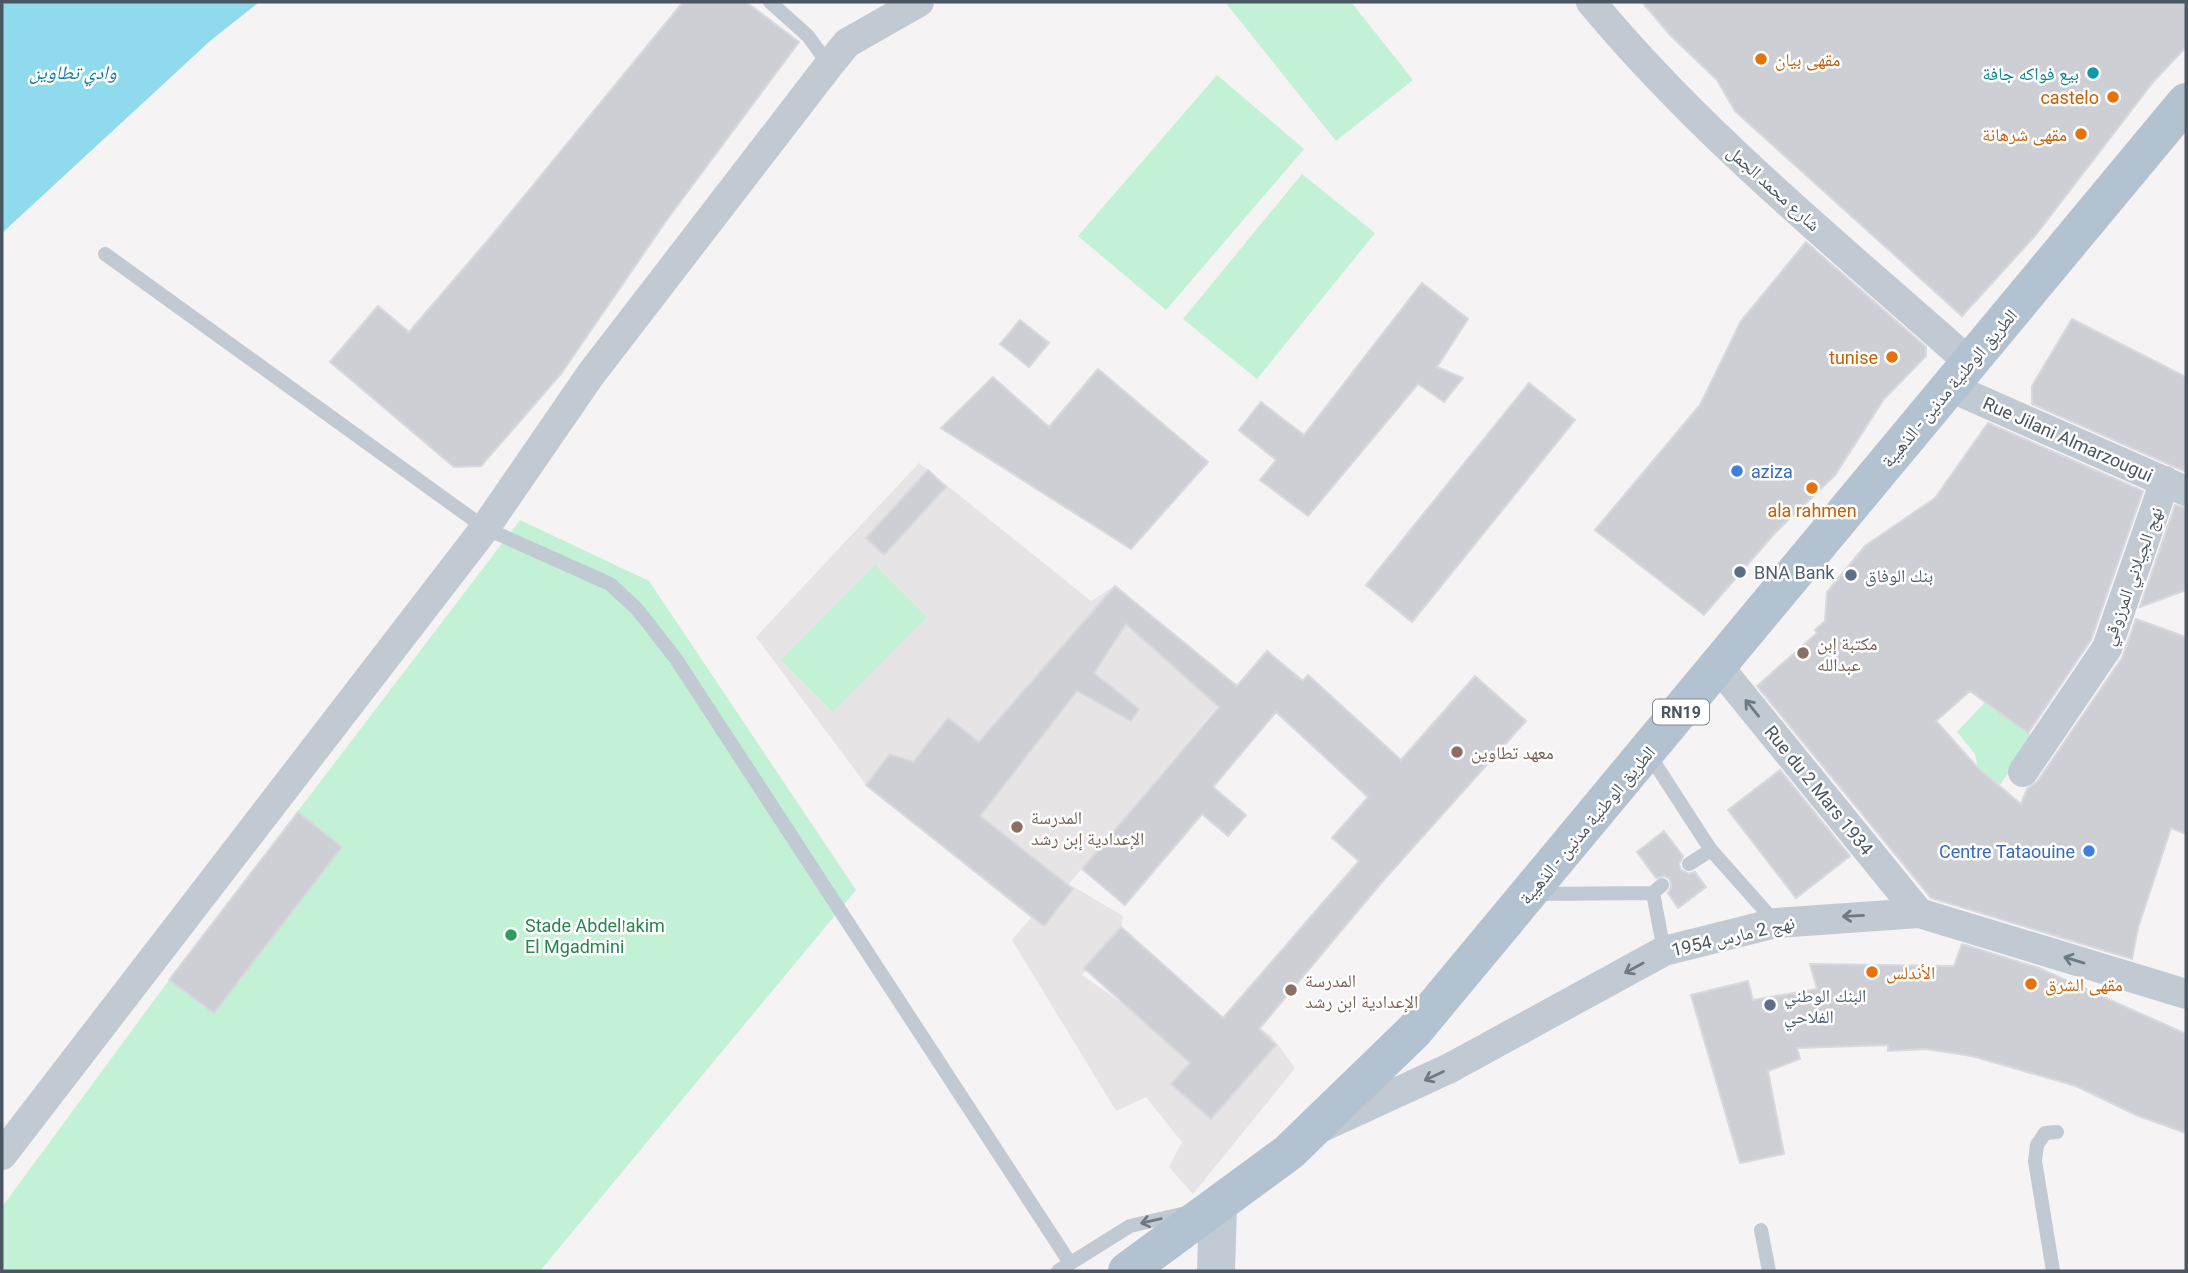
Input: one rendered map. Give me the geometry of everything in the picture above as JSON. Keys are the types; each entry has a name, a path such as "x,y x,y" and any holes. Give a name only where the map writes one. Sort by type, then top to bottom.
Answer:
{"main road":[{"name":"الطريق الوطنية مدنين - الذهيبة","path":"1127,1271 1218,1206 1311,1132 1413,1031 1648,753 2186,102"},
{"path":"1216,1271 1218,1206"}],"street":[{"path":"2,1155 485,528 590,374 829,65 847,43 919,2"},
{"name":"شارع محمد الجمل","path":"1591,2 1625,43 1700,121 1960,375"},
{"name":"Rue Jilani Almarzougui","path":"1960,375 2176,486"},
{"name":"نهج الجيلاني المرزوقي","path":"2022,772 2107,648 2176,486"},
{"name":"Rue du 2 Mars 1934","path":"1718,666 1919,913"},
{"name":"نهج 2 مارس 1954","path":"1311,1132 1450,1068 1664,951 1776,923 1919,913 2186,993"}],"lane":[{"path":"770,2 808,36 829,65"},
{"path":"105,254 485,528 610,584 637,609 676,659 1064,1267 1130,1226 1218,1206"},
{"path":"1648,753 1711,850 1776,923"},
{"path":"1689,864 1711,850"},
{"path":"1530,894 1657,889 1664,951"},
{"path":"2053,1271 2035,1161 2037,1145 2045,1133 2057,1132"},
{"path":"1761,1230 1769,1271"}],"shaded area":[{"name":"المدرسة الإعدادية إبن رشد","path":"919,463 1091,601 1115,586 1235,685 1069,884 1123,916 1121,927 1082,975 1130,1009 1190,1062 1237,1010 1272,1037 1295,1068 1193,1194 1169,1167 1182,1142 1146,1097 1116,1111 1012,940 1031,918 866,785 756,637"}],"green space":[{"path":"1225,2 1351,2 1413,80 1336,141"},
{"path":"1217,75 1304,149 1166,310 1078,236"},
{"path":"1302,174 1375,233 1257,379 1183,319"},
{"name":"Stade Abdelاakim El Mgadmini","path":"520,520 649,581 856,890 540,1271 2,1271 2,1207 169,980"},
{"path":"875,565 927,617 833,712 781,660"},
{"path":"1985,702 2034,737 1999,786 1978,769 1975,754 1957,732"}],"water":[{"name":"وادي تطاوين","path":"2,2 259,2 210,41 2,233"}],"building":[{"path":"683,2 746,2 799,42 666,221 561,374 481,466 454,467 330,362 378,306 409,332 489,239"},
{"path":"1642,2 2186,2 2186,47 2154,81 2034,237 1962,316 1735,111 1717,80 1671,36"},
{"path":"1806,242 1926,347 1926,356 1884,399 1835,475 1774,534 1704,615 1595,530 1700,405 1741,321"},
{"path":"1422,283 1468,319 1437,367 1463,378 1444,402 1418,384 1308,516 1260,480 1276,460 1239,430 1261,402 1304,435"},
{"path":"2072,319 2186,377 2186,472 2032,404 2032,386"},
{"path":"1020,320 1049,343 1029,367 1000,344"},
{"path":"1098,369 1208,462 1131,549 941,428 993,377 1049,427"},
{"path":"1529,383 1575,420 1412,622 1366,585"},
{"path":"1988,423 2143,491 2091,640 2028,733 1970,691 1936,721 1979,769 2021,804 2027,789 2037,782 2122,658 2136,619 2186,637 2186,834 2171,828 2138,928 2132,959 1931,898 1757,686 1817,633 1815,630 1825,621 1827,592 1865,546 1935,498"},
{"path":"928,470 946,487 884,555 866,538"},
{"path":"2175,505 2186,508 2186,590 2140,607"},
{"path":"1115,586 1237,686 1267,651 1303,681 1308,675 1401,760 1475,676 1526,721 1382,882 1259,1029 1276,1045 1211,1119 1171,1084 1190,1063 1084,968 1121,927 1223,1018 1359,861 1332,838 1368,797 1276,712 1213,787 1246,815 1228,836 1202,814 1125,905 1082,869 1219,707 1126,624 1094,673 1139,709 1131,721 1077,691 980,816 1073,889 1044,926 866,785 890,754 913,762 948,718 979,742"},
{"path":"1780,770 1850,856 1796,898 1728,810"},
{"path":"298,812 342,847 214,1013 169,980"},
{"path":"1664,831 1683,856 1679,864 1681,870 1689,874 1695,872 1706,887 1678,908 1668,893 1671,887 1670,879 1664,876 1656,878 1637,852"},
{"path":"1962,944 2039,968 2186,1034 2186,1133 2136,1115 2076,1086 1972,1056 1926,1049 1888,1051 1888,1045 1797,1048 1800,1059 1768,1071 1784,1154 1740,1163 1691,995 1748,981 1753,1000 1817,989 1810,964 1954,966"}],"place":[{"name":"مقهى بيان","path":"1761,59"},
{"name":"بيع فواكه جافة","path":"2093,73"},
{"name":"castelo","path":"2113,97"},
{"name":"مقهى شرهانة","path":"2081,134"},
{"name":"tunise","path":"1892,357"},
{"name":"aziza","path":"1737,471"},
{"name":"ala rahmen","path":"1812,488"},
{"name":"BNA Bank","path":"1740,572"},
{"name":"بنك الوفاق","path":"1851,575"},
{"name":"مكتبة إبن عبدالله","path":"1803,653"},
{"name":"معهد تطاوين","path":"1457,752"},
{"name":"المدرسة الإعدادية إبن رشد","path":"1017,827"},
{"name":"Centre Tataouine","path":"2089,851"},
{"name":"Stade Abdelاakim El Mgadmini","path":"511,935"},
{"name":"الأندلس","path":"1872,972"},
{"name":"مقهى الشرق","path":"2031,984"},
{"name":"المدرسة الإعدادية ابن رشد","path":"1291,990"},
{"name":"البنك الوطني الفلاحي","path":"1770,1005"}]}
